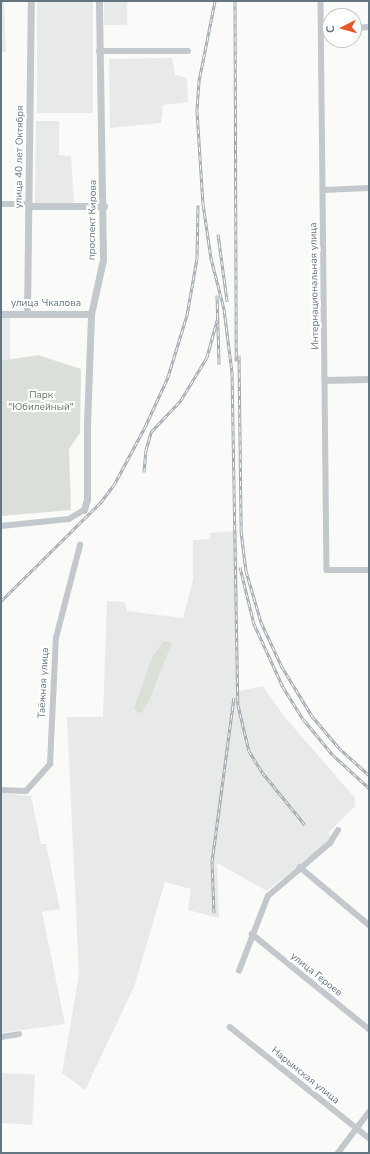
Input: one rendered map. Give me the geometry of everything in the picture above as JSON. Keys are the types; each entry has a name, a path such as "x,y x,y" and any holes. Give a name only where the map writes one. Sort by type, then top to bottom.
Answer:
{"street":[{"name":"улица 40 лет Октября","path":"27,314 31,1"},
{"name":"проспект Кирова","path":"84,510 87,499 87,425 91,314 104,260 99,1"},
{"name":"Интернациональная улица","path":"320,1 322,32"},
{"name":"Интернациональная улица","path":"322,48 328,570 369,570"},
{"path":"99,51 188,51"},
{"path":"323,190 369,188"},
{"path":"1,204 104,206"},
{"name":"улица Чкалова","path":"1,314 91,314"},
{"path":"325,380 369,379"},
{"path":"1,526 69,519 84,510"},
{"name":"Таёжная улица","path":"1,790 26,791 50,764 56,638 80,545"},
{"path":"239,971 252,934 268,896 300,867 330,843 338,830"},
{"path":"300,867 369,925"},
{"name":"улица Героев","path":"252,934 369,1029"},
{"name":"Нарымская улица","path":"230,1027 369,1138"},
{"path":"1,1037 19,1034"},
{"path":"338,1153 369,1112"}],"shaded area":[{"path":"1,1 4,1 6,52 1,52"},
{"path":"37,1 93,1 93,113 37,113"},
{"path":"104,1 127,1 127,25 104,25"},
{"path":"172,58 175,75 187,78 188,102 163,105 161,123 110,128 109,59"},
{"path":"36,121 59,121 59,155 71,156 74,203 35,203"},
{"path":"1,317 10,317 10,361 1,361"},
{"path":"237,531 239,691 263,686 284,716 355,798 355,806 328,833 331,836 322,846 267,891 217,863 219,918 188,910 191,889 165,882 134,987 85,1090 62,1073 79,975 67,717 103,717 107,601 125,602 127,611 183,618 193,580 193,540 210,539 210,533"},
{"path":"1,793 31,796 41,844 46,844 60,909 42,912 65,1024 1,1033"},
{"path":"1,1073 35,1075 32,1125 1,1123"}],"green space":[{"name":"Парк \"Юбилейный\"","path":"38,355 81,369 80,433 69,449 71,510 1,516 1,361"},
{"path":"164,641 170,642 171,645 148,703 142,712 138,713 134,708 148,669 153,656"}],"railway":[{"path":"215,1 199,81 197,111 203,204 211,258 224,309 232,372 238,705 249,751 262,772 305,825"},
{"path":"235,1 236,361"},
{"path":"1,601 101,502 114,485 145,427 168,377 187,315 197,258 198,205"},
{"path":"218,234 227,301"},
{"path":"217,295 219,364"},
{"path":"144,472 146,450 151,432 181,400 207,357 218,317"},
{"path":"239,355 241,531 246,571 261,622 282,667 312,716 339,748 369,775"},
{"path":"240,567 254,624 283,687 304,720 333,755 369,788"},
{"path":"214,913 212,862 234,697"}]}
